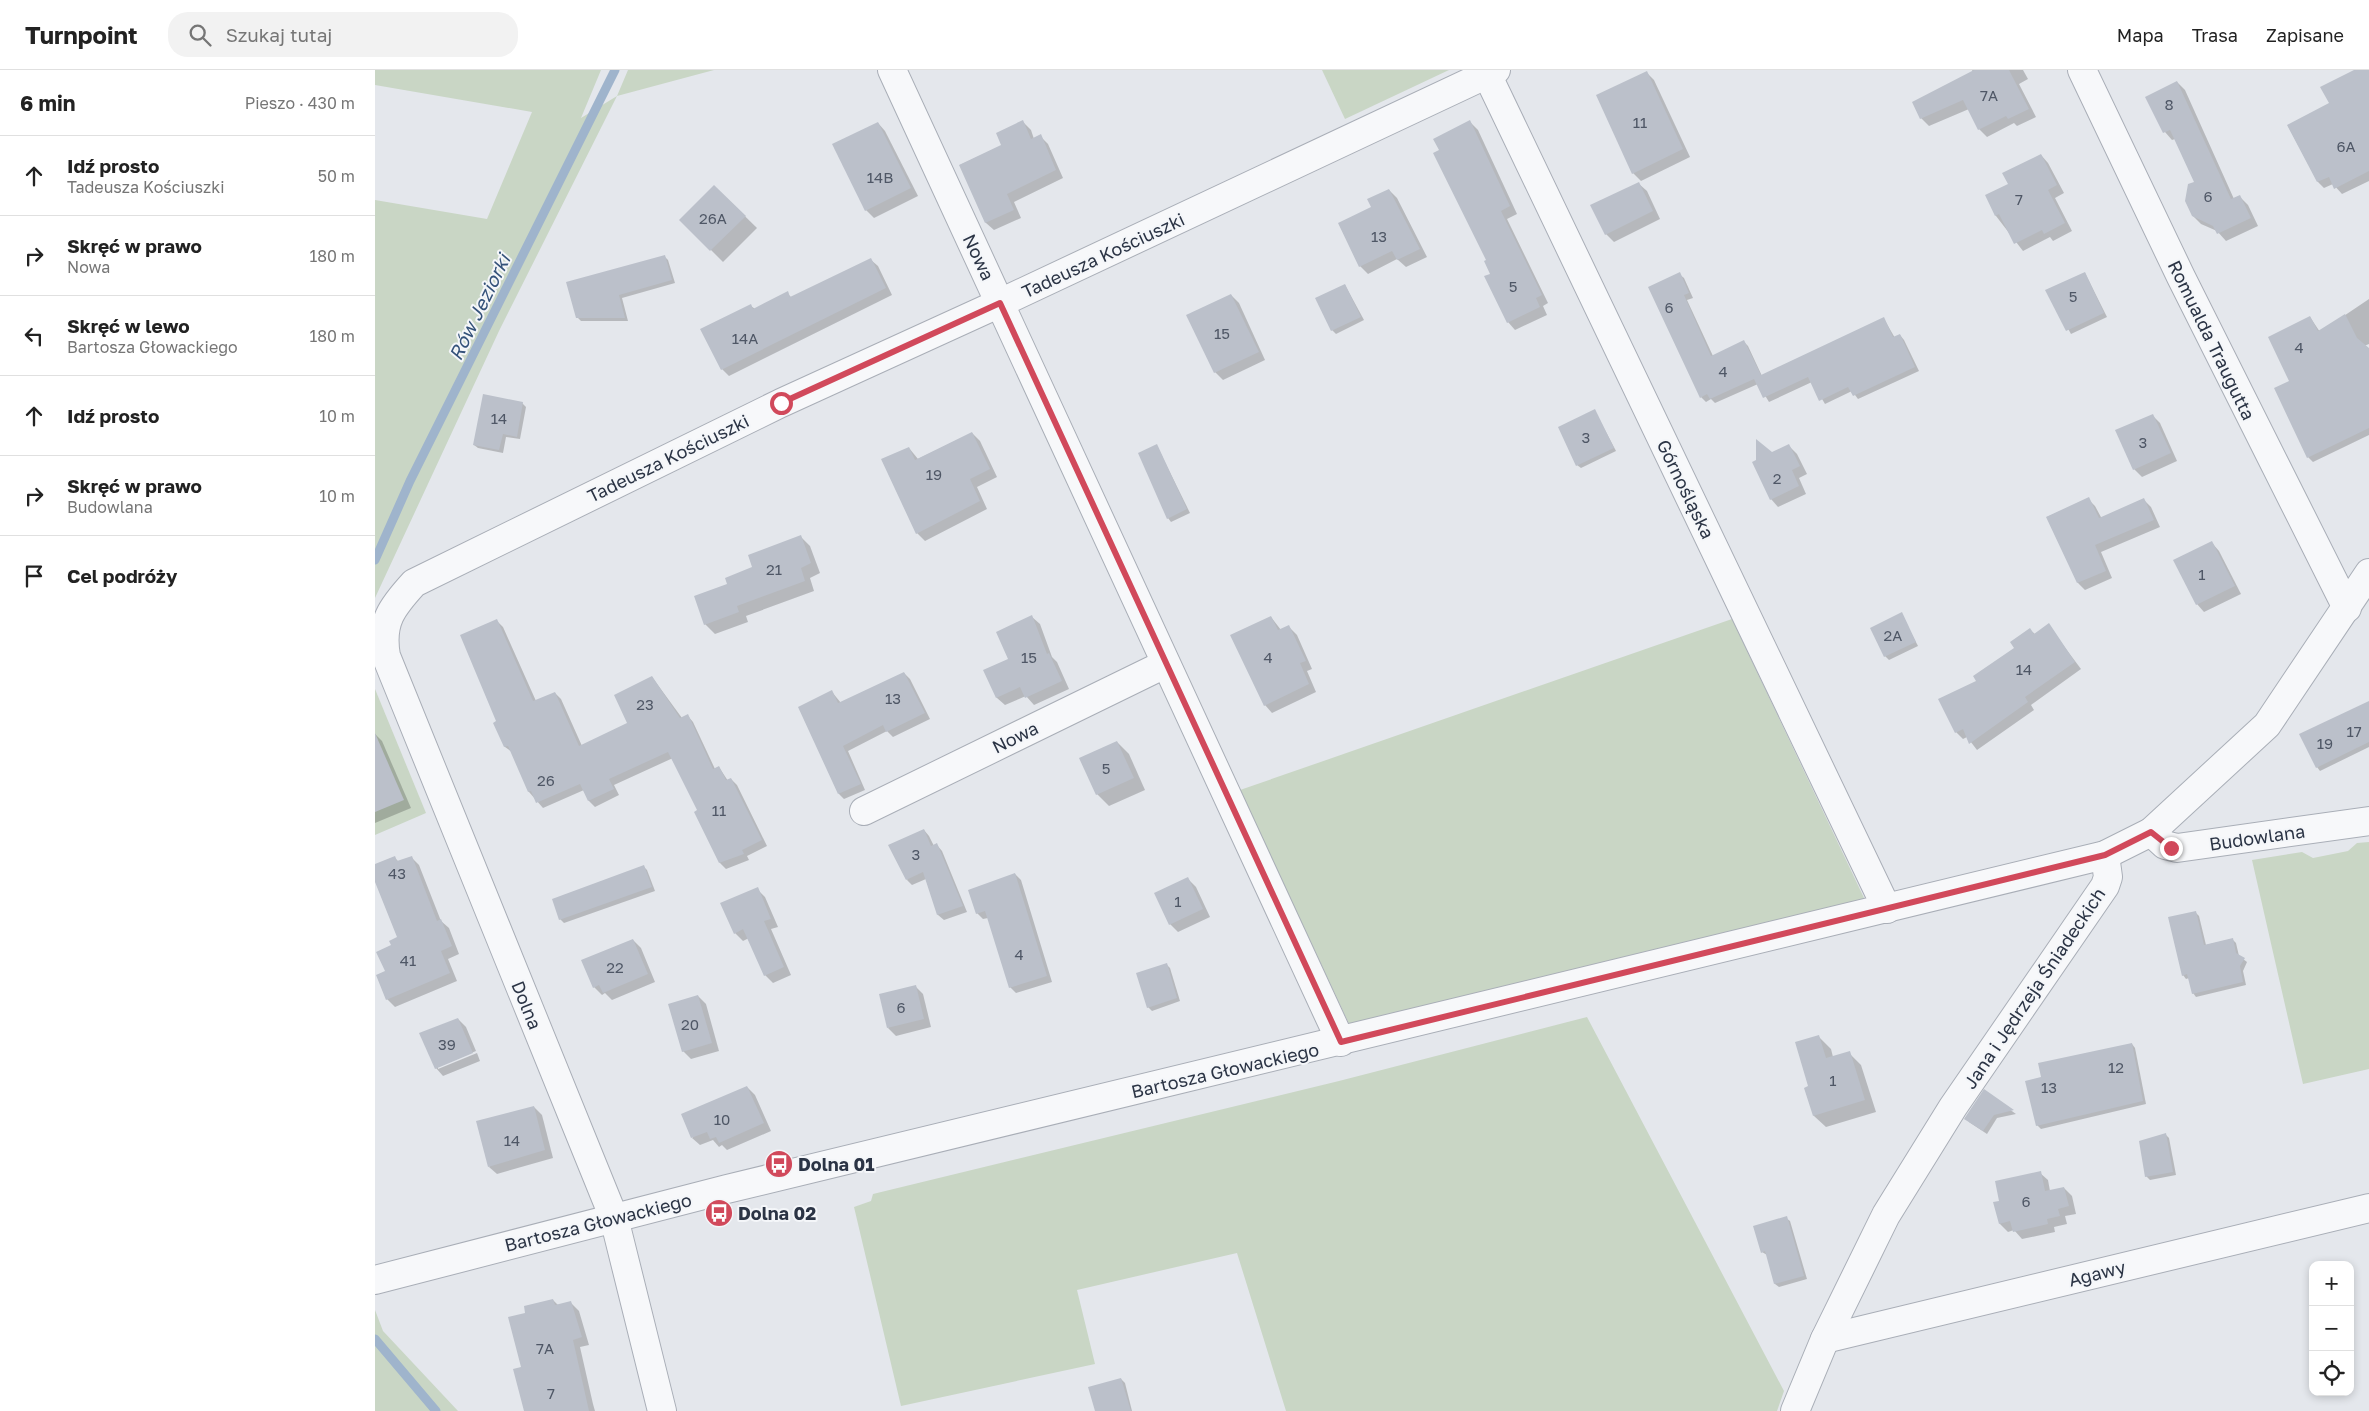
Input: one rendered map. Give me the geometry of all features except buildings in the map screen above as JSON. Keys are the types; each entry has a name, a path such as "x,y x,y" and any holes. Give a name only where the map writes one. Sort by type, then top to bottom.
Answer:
{"street":[{"name":"Nowa","path":"892,70 1341,1042"},
{"name":"Romualda Traugutta","path":"2082,70 2181,277 2347,608"},
{"name":"Tadeusza Kościuszki","path":"393,606 414,583 781,403 1000,303 1490,71"},
{"name":"Górnośląska","path":"1490,71 1887,909"},
{"path":"2105,855 2151,832 2267,726 2369,573"},
{"name":"Dolna","path":"393,606 387,621 383,640 386,656 614,1218 662,1411"},
{"name":"Nowa","path":"865,811 1165,664"},
{"name":"Budowlana","path":"2151,832 2165,845 2177,848 2369,820"},
{"name":"Bartosza Głowackiego","path":"375,1280 727,1189 1341,1042 2105,855"},
{"name":"Jana i Jędrzeja Śniadeckich","path":"1795,1411 1825,1339 1886,1216 1953,1107 2105,886 2108,877 2105,855"},
{"name":"Agawy","path":"1825,1339 2369,1208"}],"green space":[{"path":"375,70 601,70 581,118 617,96 499,331 375,598 375,200 487,219 532,112 375,85"},
{"path":"628,70 714,70 617,96"},
{"path":"1322,70 1449,70 1345,119"},
{"path":"1732,619 1865,900 1349,1024 1240,790"},
{"path":"375,689 426,813 375,835"},
{"path":"2369,842 2369,1069 2303,1084 2252,860 2302,852 2313,858 2348,851 2357,843"},
{"path":"1587,1017 1784,1391 1777,1411 1286,1411 1237,1253 1077,1290 1095,1364 901,1406 854,1207 871,1201 873,1194 1339,1081"},
{"path":"375,1310 383,1331 458,1411 375,1411"}],"waterway":[{"name":"Rów Jeziorki","path":"375,560 410,481 615,70"},
{"name":"Rów Jeziorki","path":"375,1339 436,1411"}],"place":[{"name":"Dolna 01","path":"779,1164"},
{"name":"Dolna 02","path":"719,1213"}],"route":[{"path":"781,403 1000,303 1341,1042 2105,855 2151,832 2171,848"}]}
